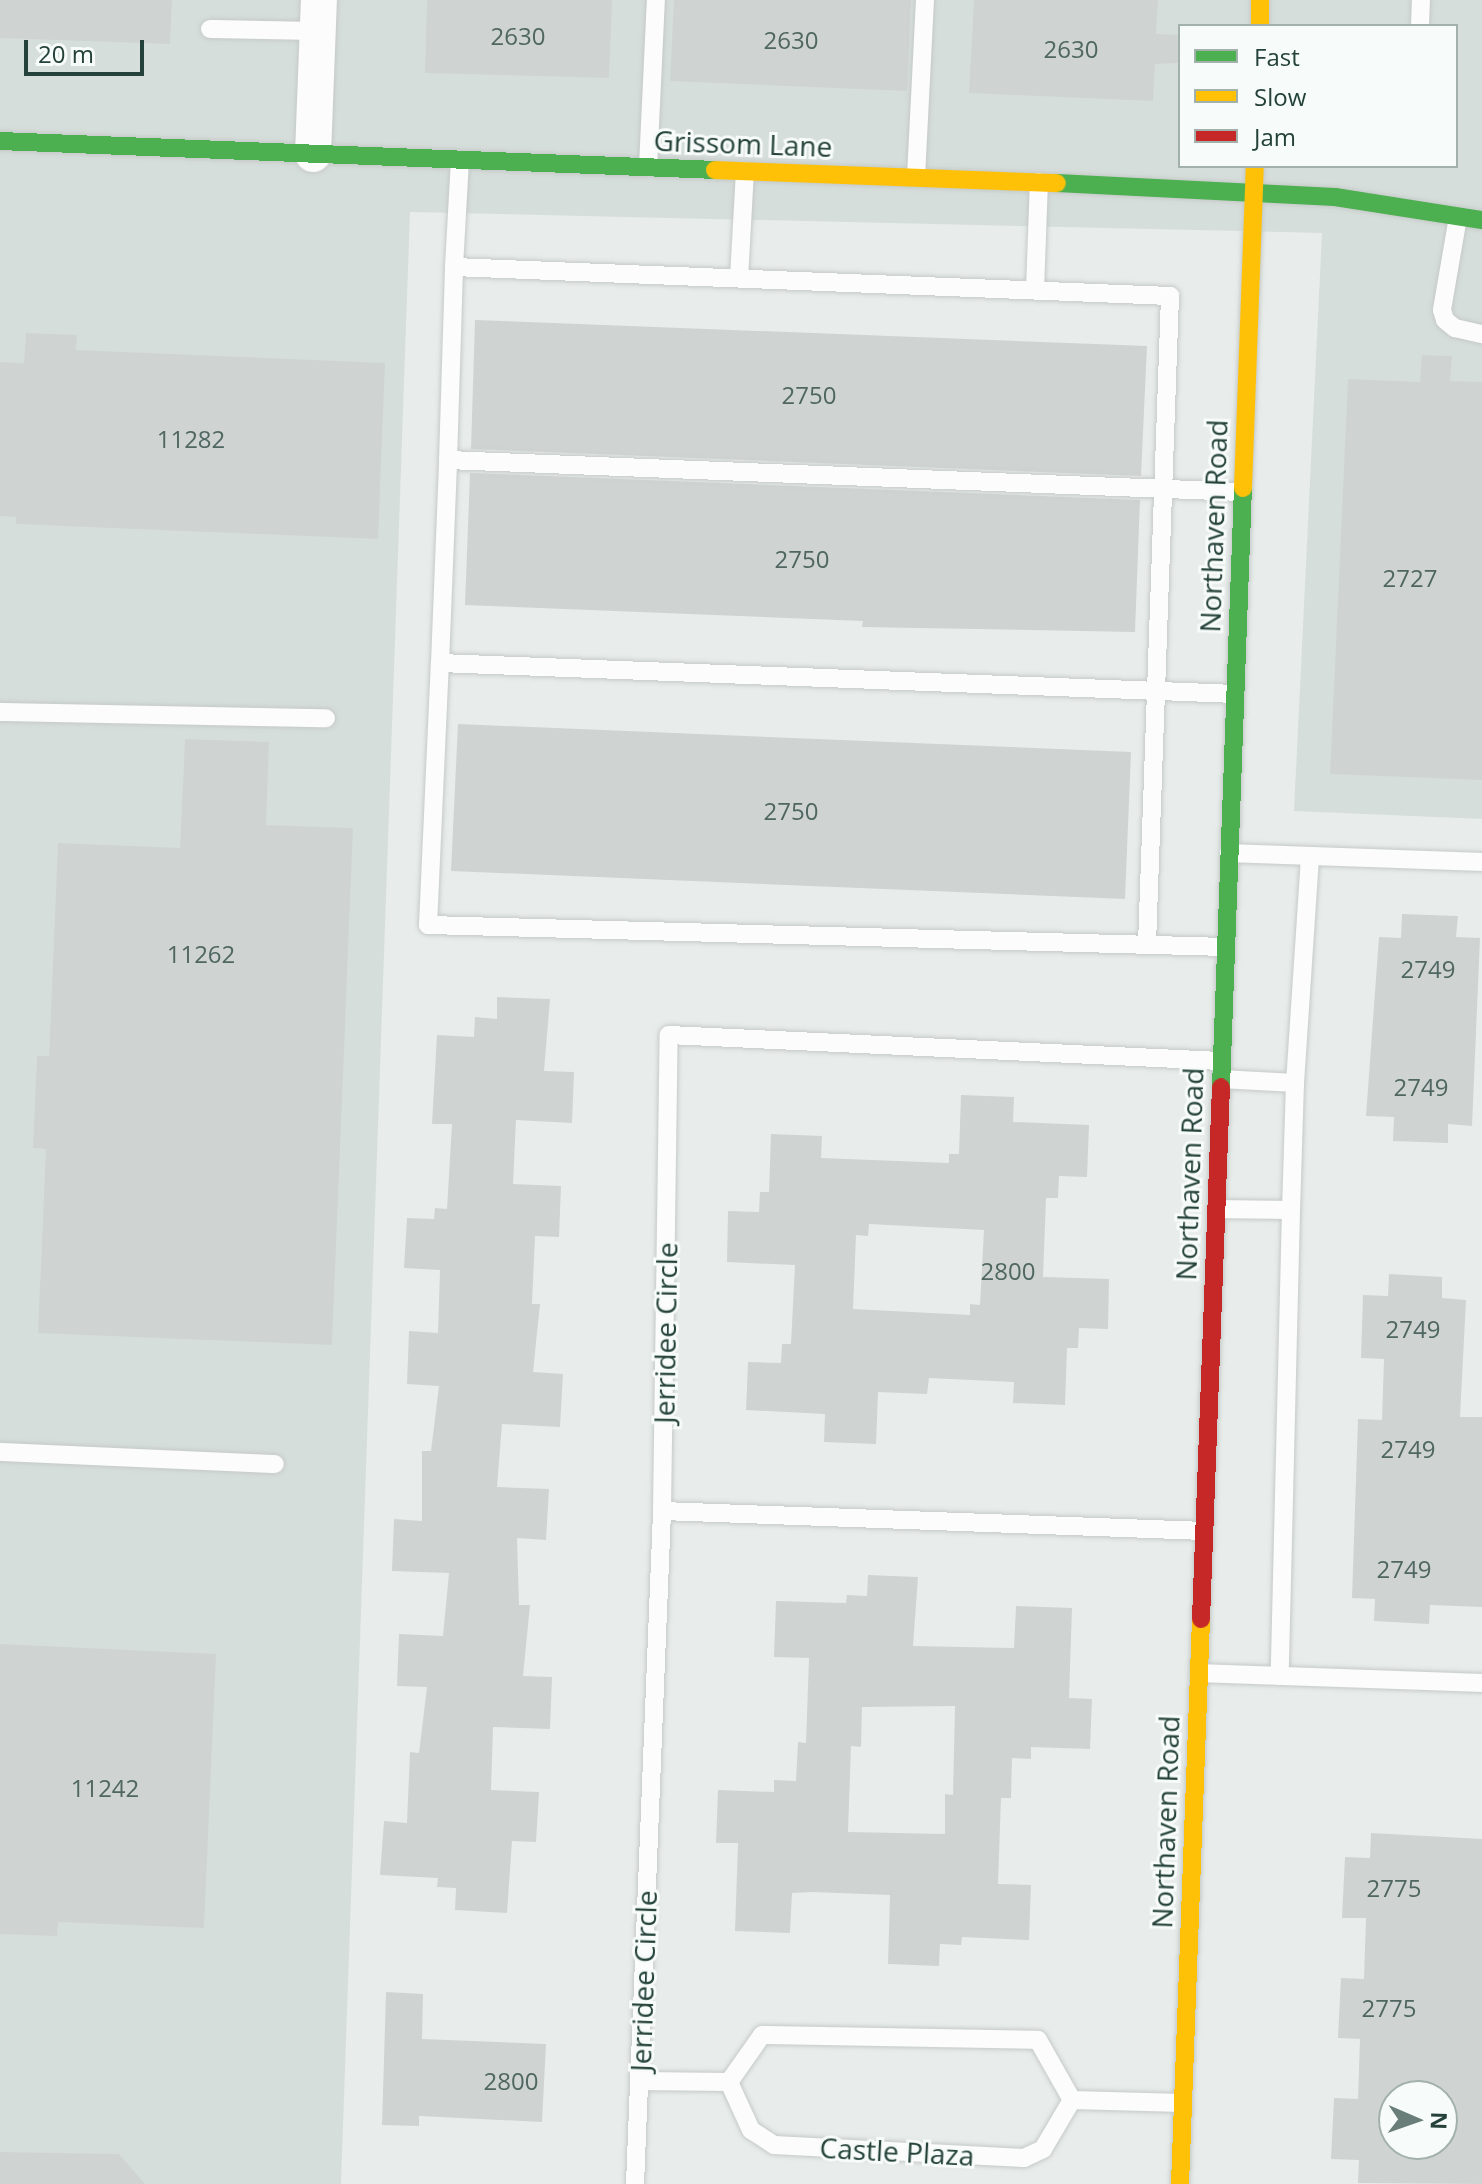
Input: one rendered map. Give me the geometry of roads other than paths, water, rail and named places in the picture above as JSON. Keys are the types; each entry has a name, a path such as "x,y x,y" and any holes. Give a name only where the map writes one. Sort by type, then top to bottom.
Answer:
{"street":[{"path":"1260,0 1260,24"},
{"path":"313,154 318,16"},
{"name":"Grissom Lane","path":"0,141 1254,191 1459,214 1482,220"},
{"name":"Northaven Road","path":"1180,2184 1255,168"}],"lane":[{"path":"648,167 656,0"},
{"path":"916,177 925,0"},
{"path":"1420,24 1421,0"},
{"path":"210,29 318,16"},
{"path":"460,160 428,925 1226,947"},
{"path":"739,278 745,171"},
{"path":"1035,290 1039,182"},
{"path":"1459,214 1442,310 1445,320 1455,328 1482,334"},
{"path":"454,267 1170,296 1153,691 1147,945"},
{"path":"448,460 1243,492"},
{"path":"440,663 1235,694"},
{"path":"0,712 326,718"},
{"path":"1229,853 1482,862"},
{"path":"1280,1676 1295,1083 1310,856"},
{"name":"Jerridee Circle","path":"635,2184 662,1511 669,1035 1221,1070"},
{"path":"1221,1070 1295,1083"},
{"path":"1216,1209 1291,1210"},
{"path":"0,1452 275,1464"},
{"path":"662,1511 1204,1531"},
{"path":"1199,1673 1482,1683"},
{"path":"639,2081 729,2082 762,2035 1038,2040 1072,2100 1183,2103"},
{"name":"Castle Plaza","path":"729,2082 751,2130 774,2145 1024,2158 1043,2149 1072,2100"}]}
